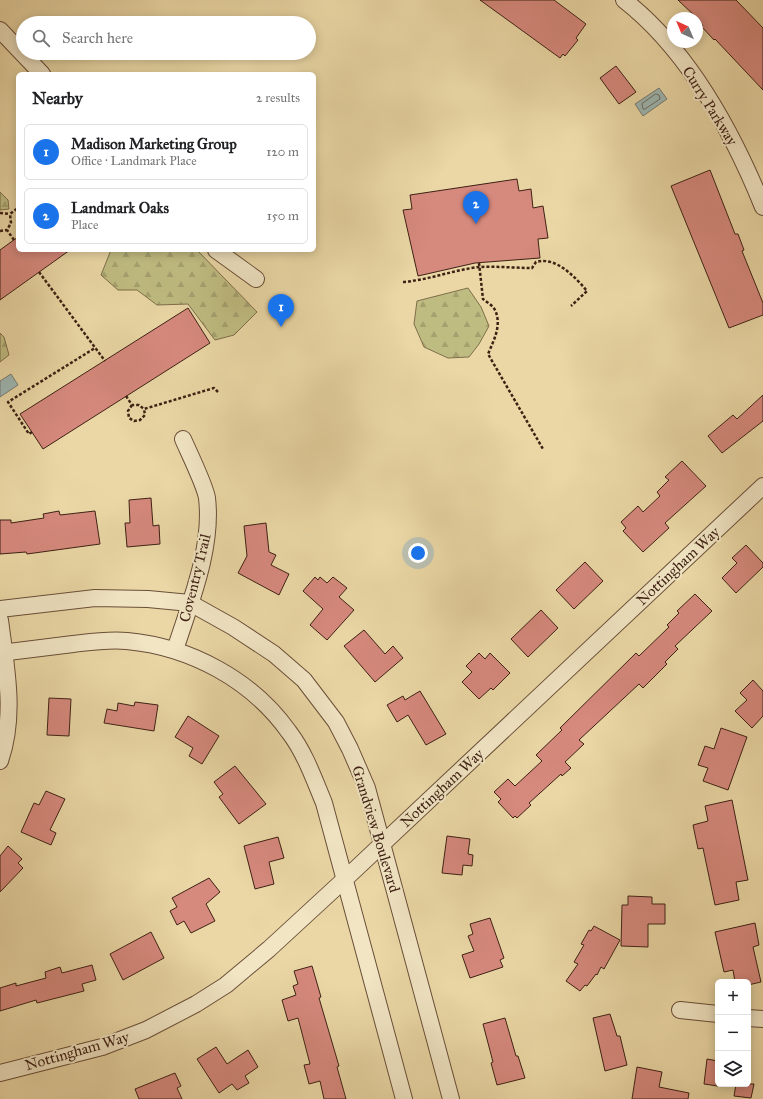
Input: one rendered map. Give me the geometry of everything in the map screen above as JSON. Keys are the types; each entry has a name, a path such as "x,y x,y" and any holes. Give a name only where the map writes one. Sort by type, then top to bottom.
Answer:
{"street":[{"name":"Curry Parkway","path":"628,1 671,46 699,84 733,141 763,207"},
{"path":"0,30 16,47"},
{"path":"29,60 40,72"},
{"path":"219,252 256,279"},
{"name":"Coventry Trail","path":"175,650 207,541 207,497 183,439"},
{"name":"Nottingham Way","path":"0,1073 102,1047 146,1030 196,1004 226,985 269,949 345,879 763,486"},
{"name":"Grandview Boulevard","path":"0,609 95,598 148,599 190,603 233,627 274,654 304,680 336,722 353,755 367,788 451,1099"},
{"path":"0,620 2,653 9,681 10,715 6,745 0,761"},
{"path":"2,653 94,642 126,641 175,650 198,658 240,683 271,710 290,733 305,760 324,803 404,1099"},
{"path":"680,1010 715,1014"},
{"path":"751,1018 763,1019"}],"path":[{"path":"0,213 10,214 16,210"},
{"path":"0,232 7,230 11,222 10,214"},
{"path":"7,230 14,240"},
{"path":"403,282 420,281 448,272 480,267 532,268 536,262 544,259 561,266 587,291 571,306"},
{"path":"479,263 483,299 495,309 498,326 496,338 488,354 543,449"},
{"path":"39,272 105,361"},
{"path":"32,432 29,434 8,402 95,348"},
{"path":"144,409 214,388 218,392"},
{"path":"126,396 132,405"},
{"path":"132,405 139,405 144,409 145,415 140,420 134,421 129,418 128,412 132,405"}],"green space":[{"path":"0,192 8,200 9,209 0,210"},
{"path":"110,252 199,252 257,312 234,335 215,340 188,304 157,305 137,290 118,290 101,275"},
{"path":"468,288 481,307 489,326 479,344 469,357 448,358 424,347 414,324 417,301"},
{"path":"0,333 4,337 9,355 0,362"}],"water":[{"path":"659,88 667,99 643,116 635,104"},
{"path":"11,374 18,385 0,397 0,381"}],"building":[{"path":"480,0 554,0 586,24 576,38 578,40 565,56 563,54 560,58"},
{"path":"678,0 736,0 763,28 763,90 703,28 703,12 691,12"},
{"path":"616,66 636,92 619,104 600,78"},
{"path":"710,170 735,234 738,234 744,250 742,251 763,303 763,315 729,328 671,186"},
{"path":"517,179 519,191 531,189 533,208 543,206 548,238 538,239 540,258 475,263 418,276 403,210 412,209 410,195"},
{"path":"16,238 16,252 67,252 0,300 0,250"},
{"path":"188,308 210,343 43,449 20,414"},
{"path":"763,395 763,421 722,453 708,436 733,415 737,419"},
{"path":"682,461 706,486 665,523 669,528 643,552 623,531 626,528 621,522 638,506 643,512 660,496 657,492 669,480 665,477"},
{"path":"151,498 153,526 159,525 160,544 127,547 125,523 130,523 129,500"},
{"path":"59,511 60,515 95,511 100,544 27,554 26,552 0,554 0,520 11,520 11,523 44,518 43,514"},
{"path":"266,523 269,552 276,555 271,565 289,574 279,595 238,573 247,556 244,526"},
{"path":"746,545 763,563 763,567 736,593 722,578 737,563 732,558"},
{"path":"585,562 603,581 574,609 556,590"},
{"path":"315,577 318,580 320,577 327,583 333,577 347,588 339,597 354,610 327,640 310,625 323,609 303,591"},
{"path":"695,594 712,611 675,646 678,649 665,662 667,664 643,688 639,684 579,740 584,744 565,762 571,768 562,776 561,774 529,803 531,805 517,818 515,816 513,818 498,802 501,799 494,792 508,779 515,786 542,761 536,755 562,730 560,728 636,653 639,656 669,627 667,625 679,613 677,611"},
{"path":"541,610 558,628 528,657 511,639"},
{"path":"364,630 385,654 393,646 403,658 375,682 344,646"},
{"path":"479,653 485,659 490,653 510,673 493,690 491,688 479,699 462,682 472,672 466,666"},
{"path":"753,680 763,691 763,716 752,728 735,711 747,700 740,693"},
{"path":"420,691 446,734 426,745 408,715 397,722 387,705 403,696 405,700"},
{"path":"49,698 71,699 69,736 47,735"},
{"path":"135,702 158,705 154,731 104,723 107,709 117,711 118,703 134,706"},
{"path":"188,716 219,736 202,764 189,756 193,748 175,737"},
{"path":"721,728 747,737 728,790 703,781 708,768 698,765 705,746 714,749"},
{"path":"235,766 266,804 239,824 219,797 223,794 214,782"},
{"path":"46,791 65,799 50,830 56,833 51,845 21,832 34,803 39,805"},
{"path":"732,800 748,880 736,882 739,900 715,905 703,848 698,849 693,825 708,821 705,806"},
{"path":"447,836 470,839 468,854 473,855 472,866 463,865 462,875 442,873"},
{"path":"278,837 284,858 269,862 274,884 255,889 244,846"},
{"path":"8,846 22,859 18,863 23,868 0,892 0,856"},
{"path":"209,878 220,892 206,904 215,921 191,933 184,921 177,925 170,911 177,907 172,898"},
{"path":"628,896 652,897 652,904 665,904 665,924 648,924 648,947 621,946 622,905 628,905"},
{"path":"490,918 504,958 500,960 503,967 470,978 462,955 474,951 468,936 473,934 470,924"},
{"path":"755,923 759,945 753,947 761,982 751,984 751,979 734,979 733,970 724,972 715,932"},
{"path":"594,926 620,940 604,969 601,967 597,975 596,974 587,986 585,985 580,991 566,981 578,964 574,962 584,945 581,944 589,930 591,931"},
{"path":"151,932 164,958 123,980 110,954"},
{"path":"92,965 96,980 82,984 84,991 37,1003 36,1000 0,1011 0,988 16,983 16,986 46,978 45,972 60,967 62,973"},
{"path":"312,966 321,997 319,998 339,1066 337,1067 346,1099 324,1099 320,1081 309,1084 304,1065 310,1064 298,1018 288,1021 282,1000 296,995 293,986 298,984 294,971"},
{"path":"610,1014 617,1036 620,1036 627,1065 605,1071 593,1018"},
{"path":"505,1018 516,1056 518,1056 525,1078 497,1085 491,1063 493,1062 483,1024"},
{"path":"216,1047 227,1064 248,1050 258,1067 245,1076 249,1083 237,1090 232,1084 219,1093 197,1059"},
{"path":"707,1059 715,1060 715,1086 704,1084"},
{"path":"637,1067 662,1072 659,1087 689,1093 688,1099 632,1099"},
{"path":"175,1073 181,1086 177,1088 182,1099 139,1099 135,1089"},
{"path":"751,1084 754,1084 751,1098 734,1096 736,1087 751,1087"}],"place":[{"name":"Landmark Oaks","path":"476,224"},
{"name":"Madison Marketing Group","path":"281,327"}]}
